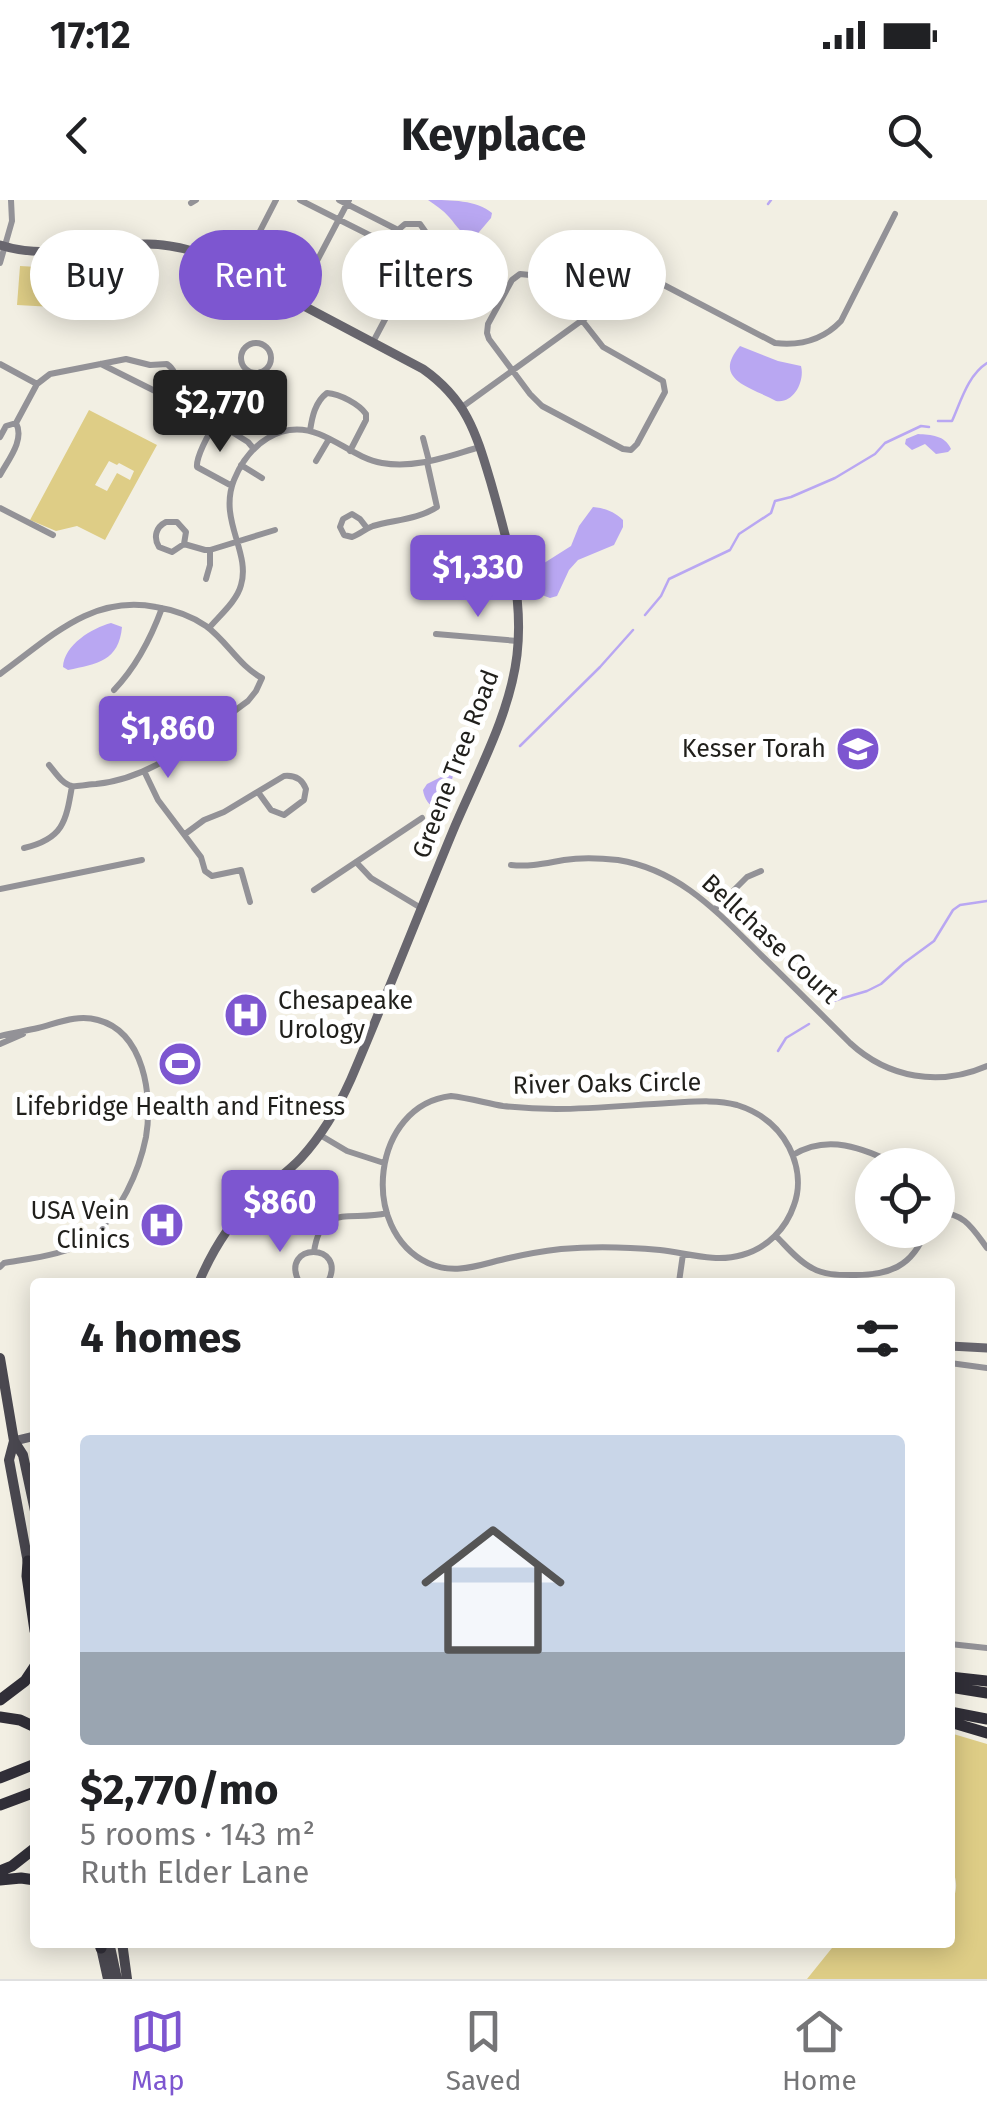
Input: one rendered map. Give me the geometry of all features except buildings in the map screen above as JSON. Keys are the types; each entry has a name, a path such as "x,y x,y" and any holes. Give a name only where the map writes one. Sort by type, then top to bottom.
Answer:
{"highway":[{"path":"28,1560 30,1597"},
{"path":"0,1700 30,1674"},
{"path":"955,1678 987,1682"},
{"path":"955,1688 987,1693"},
{"path":"955,1713 987,1719"},
{"path":"0,1717 30,1725"},
{"path":"955,1723 987,1732"},
{"path":"0,1778 30,1766"},
{"path":"0,1805 30,1794"},
{"path":"0,1871 30,1852"},
{"path":"0,1880 30,1879"}],"main road":[{"path":"0,1358 14,1441 23,1455 30,1488"},
{"path":"14,1441 8,1460 30,1569"},
{"path":"103,1948 108,1979"},
{"path":"104,1948 116,1979"},
{"path":"123,1948 128,1979"}],"street":[{"path":"0,263 12,221 11,200"},
{"path":"261,230 276,200"},
{"path":"300,200 360,230"},
{"path":"322,251 345,201 398,230 410,223 420,224 425,230"},
{"path":"462,407 634,284 654,281 775,342 814,340 841,321 895,214"},
{"name":"Greene Tree Road","path":"2,246 45,252 123,245 179,248"},
{"path":"530,275 558,291 603,347 659,378 665,392 634,448 623,449 542,406 513,371 489,339 486,328 516,276 530,275"},
{"name":"Greene Tree Road","path":"201,1278 232,1222 298,1162 342,1098 500,718 513,676 518,641 518,598 512,560 480,447 462,407 433,376 322,315"},
{"path":"373,342 384,320"},
{"path":"253,342 261,343 270,353 270,364 260,372 247,370 242,364 241,356 253,342"},
{"path":"0,437 6,426 16,423 37,384 50,374 126,359 166,364 175,372 176,380 171,390 159,393 101,364"},
{"path":"0,364 37,384"},
{"path":"260,372 279,432"},
{"path":"310,431 322,398 327,393 335,394 366,414 350,451"},
{"path":"0,475 20,438 16,423"},
{"path":"232,486 197,468 196,459 213,430 220,426 253,448"},
{"path":"208,628 241,589 243,570 229,507 232,486 253,448 279,432 292,430 310,431 380,462 404,465 480,447"},
{"path":"368,528 416,516 437,506 424,438"},
{"path":"316,461 329,439"},
{"path":"241,465 262,478"},
{"path":"0,508 54,535"},
{"path":"166,522 177,522 186,532 184,544 172,552 163,550 156,543 157,530 166,522"},
{"path":"184,544 210,550 275,530"},
{"path":"206,578 210,550"},
{"path":"0,674 81,616 122,604 188,615 208,628 262,678 248,701 165,762 145,772 114,782 72,786 49,765"},
{"path":"114,690 145,648 162,608"},
{"path":"436,634 518,641"},
{"path":"145,772 158,800 201,857 208,874 218,876 241,870 250,902"},
{"path":"185,834 284,776 301,780 306,795 299,806 284,814 271,810 258,792"},
{"path":"24,848 49,840 60,830 72,786"},
{"path":"314,890 422,818"},
{"name":"Bellchase Court","path":"511,864 536,866 580,858 606,859 636,864 672,878 715,909 850,1043 880,1064 908,1075 935,1078 987,1066"},
{"path":"0,889 142,860"},
{"path":"356,862 371,878 422,909"},
{"path":"715,909 738,884 762,871"},
{"path":"0,1040 75,1018 90,1018 112,1026 128,1040 139,1059 146,1134 126,1192 94,1235 63,1251 1,1264"},
{"name":"River Oaks Circle","path":"387,1213 384,1163 392,1137 408,1114 432,1100 451,1096 538,1108 730,1104 768,1122 792,1154"},
{"path":"320,1135 347,1151 384,1163"},
{"path":"314,1252 318,1234 329,1219 387,1213 409,1249 444,1268 467,1269 562,1249 639,1249 712,1258 738,1256 756,1250 776,1236 791,1213 798,1179 792,1154 812,1144 831,1143 855,1149"},
{"path":"955,1215 965,1220 987,1248"},
{"path":"776,1236 805,1263 832,1274 868,1276 895,1269 918,1248"},
{"path":"297,1278 296,1262 304,1254 314,1252 325,1256 331,1264 330,1278"},
{"path":"679,1278 682,1254"},
{"path":"955,1346 987,1348"},
{"path":"955,1365 987,1368"},
{"path":"0,1444 30,1437"},
{"path":"955,1645 987,1648"}],"shaded area":[{"path":"428,200 471,203 492,213 481,230 460,230"},
{"path":"20,266 30,267 30,306 17,305"},
{"path":"740,346 801,366 800,384 793,395 776,401 738,381 730,367"},
{"path":"89,410 157,445 105,540 77,526 56,531 30,520","holes":["109,461 134,471 130,480 117,473 107,491 95,485"]},
{"path":"918,434 941,438 951,449 936,454 925,444 912,450 905,444 906,439"},
{"path":"593,507 610,511 623,520 614,545 578,560 557,596 542,595 541,565 571,546"},
{"path":"111,623 122,627 111,654 88,666 68,670 63,667 68,652 80,639"},
{"path":"451,772 448,793 435,808 423,790"},
{"path":"955,1734 987,1744 987,1979 807,1979 832,1948 955,1948"}],"waterway":[{"path":"768,204 771,200"},
{"path":"938,421 952,421 970,381 987,363"},
{"path":"645,615 669,579 730,550 739,534 771,513 775,501 835,478 875,454 885,443 921,426 929,427"},
{"path":"520,746 633,630"},
{"path":"833,1001 881,984 934,941 953,910 960,905 987,901"},
{"path":"778,1051 786,1038 809,1024"}],"place":[{"name":"Kesser Torah","path":"858,749"},
{"name":"Chesapeake Urology","path":"246,1015"},
{"name":"Lifebridge Health and Fitness","path":"180,1064"},
{"name":"USA Vein Clinics","path":"162,1225"}]}
